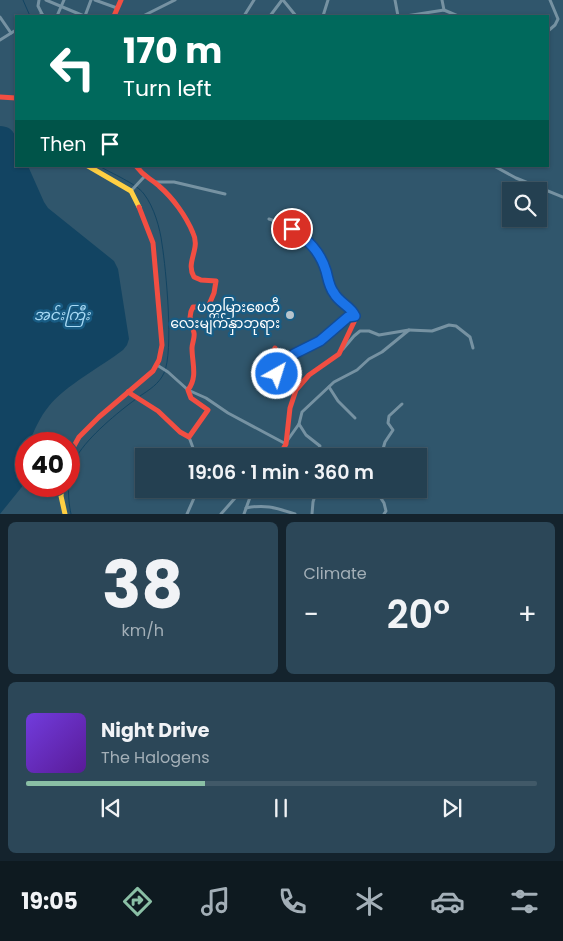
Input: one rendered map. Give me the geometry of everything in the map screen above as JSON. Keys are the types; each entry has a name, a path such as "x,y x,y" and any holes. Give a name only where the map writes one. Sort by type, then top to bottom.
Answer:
{"street":[{"path":"39,0 38,6 41,15"},
{"path":"46,0 81,15"},
{"path":"57,15 64,0"},
{"path":"85,15 93,0 117,8"},
{"path":"114,15 120,0"},
{"path":"145,15 175,0"},
{"path":"245,15 254,0"},
{"path":"271,15 282,0 295,15"},
{"path":"323,15 328,0"},
{"path":"395,0 398,15"},
{"path":"442,0 444,10"},
{"path":"549,30 558,19 550,0"},
{"path":"412,15 444,10 456,15"},
{"path":"0,17 11,33"},
{"path":"0,40 15,31"},
{"path":"0,97 15,98"},
{"path":"80,436 103,413 146,378 157,365 161,354 162,336 153,243 133,189 90,167"},
{"path":"139,167 144,177 154,182 165,192 193,232 196,245 190,259 192,274 200,280 216,281 214,293 208,307 196,306 191,311 189,319 194,336 192,343 194,362 193,383 188,390"},
{"path":"496,167 516,178 563,197"},
{"path":"133,189 144,177"},
{"path":"154,182 174,182 225,194"},
{"path":"269,219 280,222 310,242 323,262 332,291 338,299 351,309 355,316 339,354"},
{"path":"275,348 267,359 264,369 265,375 270,378 275,376 294,354 320,341 348,317 355,316"},
{"path":"284,448 290,408 296,390 309,375 339,354 360,331 369,331 379,335 410,330 432,331 449,325 456,326 470,337 473,348"},
{"path":"286,443 299,424 302,412 334,382 357,370 369,359 382,352 410,330"},
{"path":"157,365 188,390 206,398 228,413 286,443"},
{"path":"329,387 338,401 355,418"},
{"path":"188,390 191,398 208,410 189,437"},
{"path":"128,392 160,412 182,434 189,437 193,448"},
{"path":"384,448 393,430 388,423 389,416 402,404"},
{"path":"299,424 306,435 320,446 319,448"},
{"path":"62,497 65,514"},
{"path":"187,514 194,498"},
{"path":"221,514 236,498"},
{"path":"244,514 250,498"},
{"path":"312,514 314,498"},
{"path":"380,498 385,506 386,511 384,514"},
{"path":"246,508 271,506 295,514"}],"water":[{"name":"အင်းကြီး","path":"0,126 12,130 15,135 15,167 28,167 48,208 114,261 118,269 129,339 123,350 64,391 46,410 34,432 15,432 15,495 0,514"}],"waterway":[{"path":"23,0 30,15"},
{"path":"101,167 141,190 154,211 161,238 169,330 167,362 164,373 159,380 140,396"},
{"path":"71,514 69,484 71,469 77,456 96,433 136,399"}],"traffic: slow":[{"path":"90,167 131,191 139,207"},
{"path":"61,497 65,514"}],"traffic: jam":[{"path":"114,15 121,0"},
{"path":"0,97 15,98"},
{"path":"128,392 158,411 180,432 189,437 208,410 191,398 188,390 194,375 192,348 194,335 190,314 193,307 208,307 214,293 216,281 201,280 194,277 191,266 195,239 190,227 169,196 137,167"},
{"path":"80,436 99,417 153,371 159,360 162,345 153,243 139,207"},
{"path":"275,348 264,368 266,375 270,378 275,376 294,353 320,341 348,317 355,316 339,354 309,375 296,390 290,408 286,444 284,448"}],"place":[{"name":"ပတ္တမြား‌စေတီ‌ လေးမျက်နှာဘုရား","path":"290,315"}],"route":[{"path":"277,374 294,354 320,341 348,317 355,316 354,312 338,299 332,291 323,262 316,249 308,240 292,229"}]}
